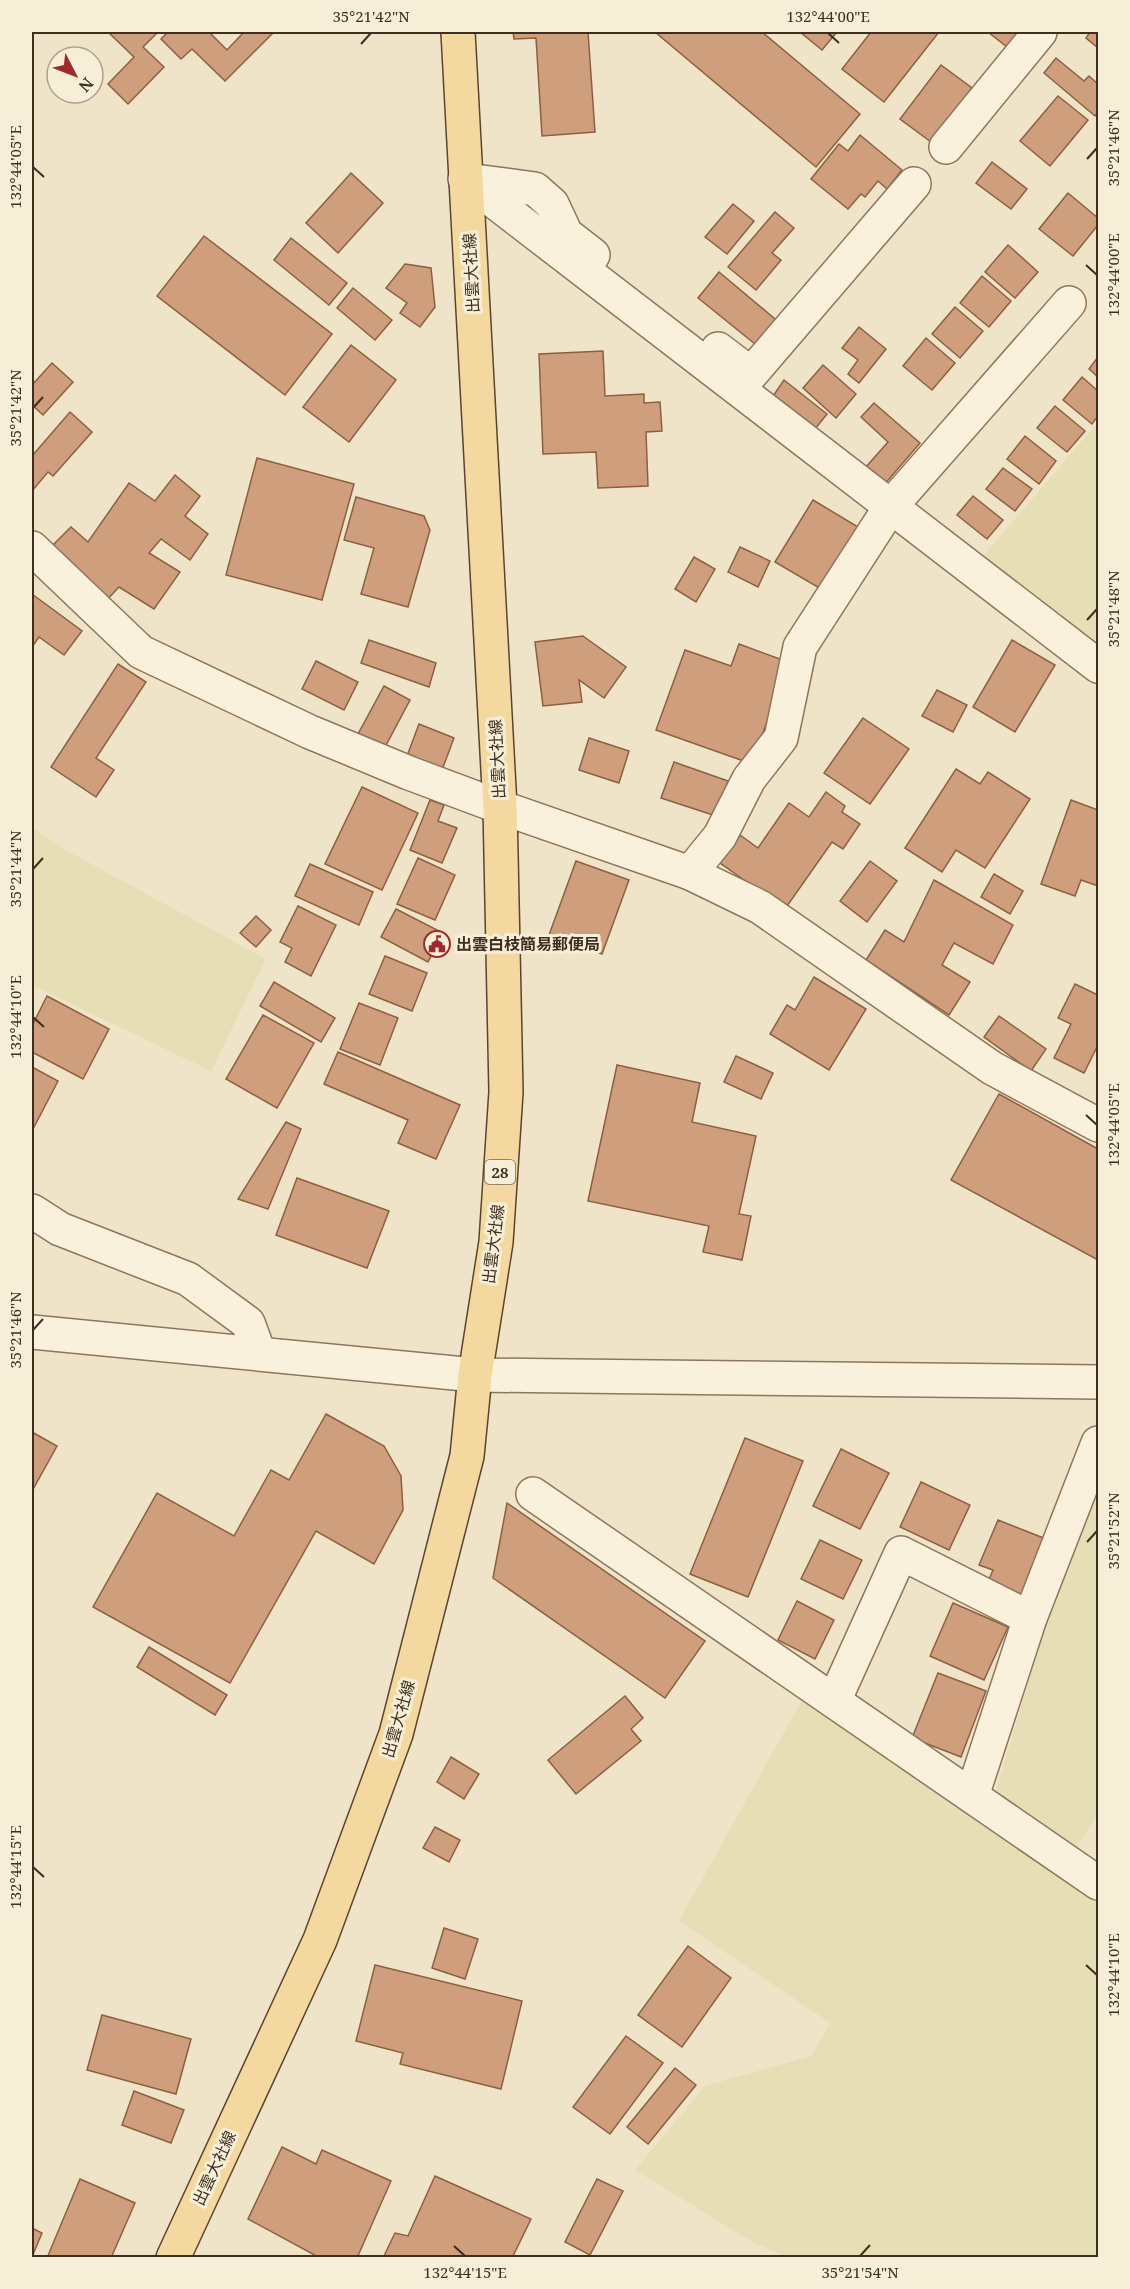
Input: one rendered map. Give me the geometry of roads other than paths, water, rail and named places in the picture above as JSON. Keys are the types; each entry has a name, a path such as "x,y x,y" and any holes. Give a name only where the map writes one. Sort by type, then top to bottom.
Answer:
{"main road":[{"name":"出雲大社線","path":"173,2258 320,1940 396,1734 467,1456 475,1375 496,1242 506,1092 500,807 458,32"}],"street":[{"path":"946,147 1040,32"},
{"path":"465,179 535,189 552,204 566,234 751,374 914,184"},
{"path":"465,179 1098,666"},
{"path":"690,873 720,836 749,780 781,738 800,647 891,506 1069,303"},
{"path":"32,548 141,652 310,732 409,773 690,873 760,907 992,1068 1098,1125"},
{"path":"32,1211 60,1229 188,1279 248,1323 259,1353"},
{"path":"32,1332 475,1375 1098,1382"},
{"path":"972,1796 1030,1618 1098,1443"},
{"path":"532,1494 1098,1882"},
{"path":"834,1701 901,1553 1030,1618"}],"place":[{"name":"出雲白枝簡易郵便局","path":"437,944"}]}
